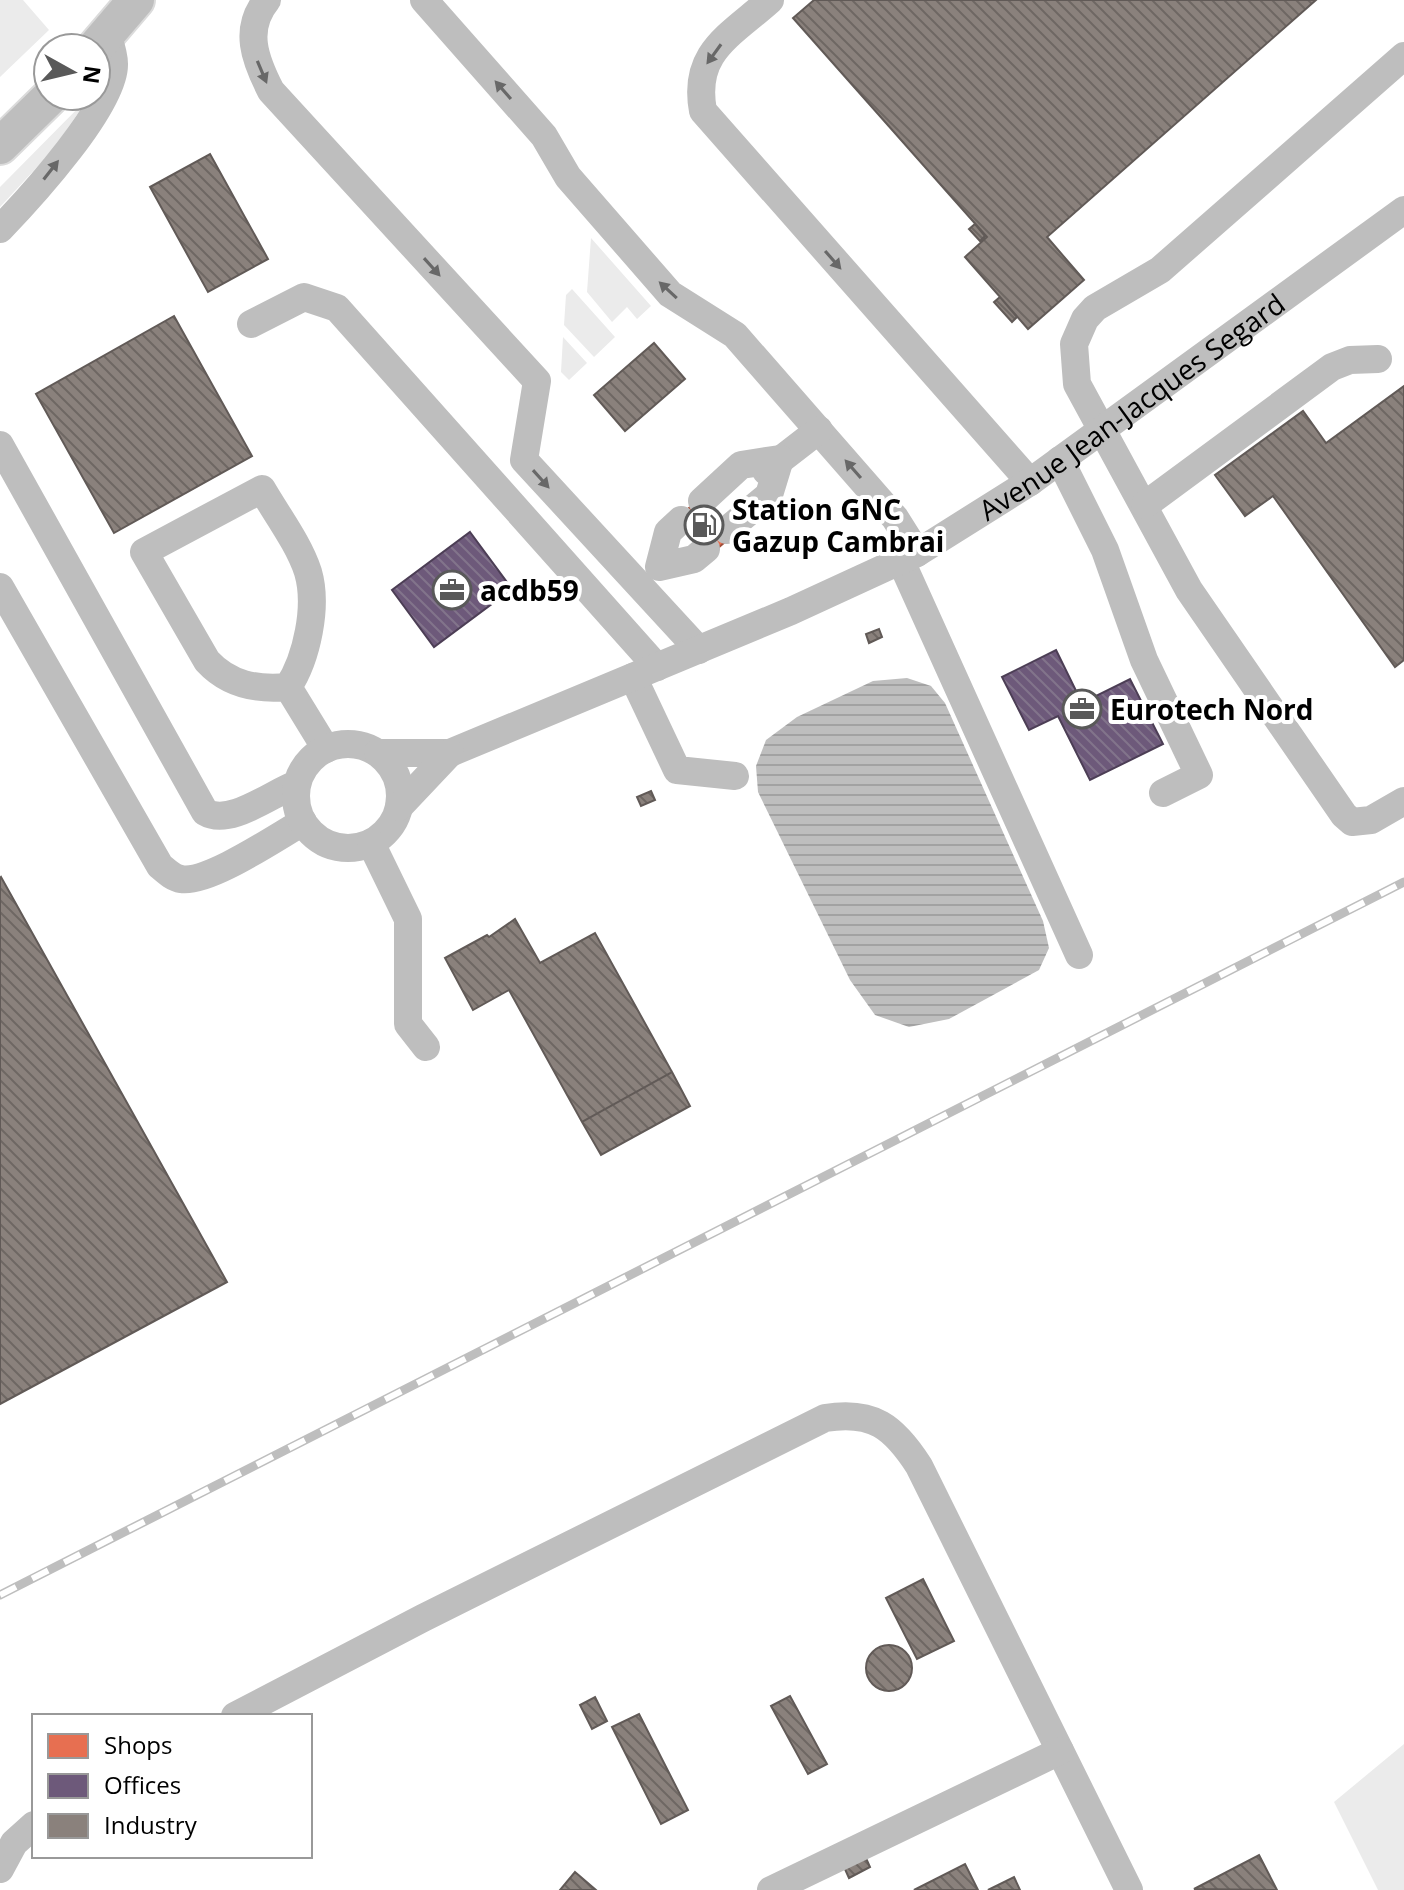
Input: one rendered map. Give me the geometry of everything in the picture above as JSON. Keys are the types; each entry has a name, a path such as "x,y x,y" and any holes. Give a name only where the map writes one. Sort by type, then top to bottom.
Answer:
{"main road":[{"path":"109,32 136,0"},
{"path":"0,146 35,112"}],"street":[{"path":"267,0 256,13 252,32 255,52 271,91 537,381 524,460 699,650"},
{"path":"424,0 544,136 568,177 670,294 735,335 895,518 1079,955"},
{"path":"770,0 713,50 699,86 703,111 1030,482"},
{"path":"1404,56 1160,270 1095,308 1085,319 1074,344 1077,384 1104,428 1189,590 1348,819 1363,823 1404,801"},
{"path":"0,229 40,186 95,112"},
{"name":"Avenue Jean-Jacques Segard","path":"378,753 450,753 699,650 909,557 1030,482 1404,210"},
{"path":"251,324 304,297 337,308 645,672 677,770 735,776"},
{"path":"1145,505 1332,367 1350,360 1378,359"},
{"path":"659,567 668,532 704,525 780,459 819,430"},
{"path":"0,445 205,812 217,816 230,815 297,784"},
{"path":"1060,460 1105,550 1144,660 1199,775 1163,793"},
{"path":"262,489 307,570 311,589 303,655 288,687 253,686 219,674 207,661 144,552 262,489"},
{"path":"638,586 659,567 694,559 704,525"},
{"path":"0,587 160,866 170,875 181,879 204,875 303,822"},
{"path":"288,687 326,749"},
{"path":"356,744 378,753 397,777 399,807 389,828 371,843 349,848 333,846 313,835 303,822 296,800 297,784 308,763 326,749 356,744"},
{"name":"Avenue Jean-Jacques Segard","path":"399,807 450,753"},
{"path":"371,843 408,919 408,1024 415,1038 426,1047"},
{"path":"239,1714 436,1611 825,1418 848,1414 883,1425 904,1442 1129,1890"},
{"path":"771,1890 1060,1751"},
{"path":"0,1869 14,1843 32,1827"}],"shaded area":[{"path":"0,0 23,0 49,30 32,32 32,46 0,77"},
{"path":"74,112 79,112 51,152 0,207 0,187"},
{"path":"591,238 651,306 637,319 627,307 612,322 587,292"},
{"path":"572,289 615,337 594,357 564,325 566,295"},
{"path":"563,337 587,363 569,380 561,372"},
{"path":"907,678 931,686 945,703 1043,921 1049,948 1039,970 949,1019 909,1027 875,1015 850,980 758,792 756,766 766,740 797,717 873,681"},
{"path":"1404,1744 1404,1890 1378,1890 1334,1802"}],"building: Shops":[{"name":"Station GNC Gazup Cambrai","path":"700,499 732,536 711,554 678,517"}],"building: Offices":[{"name":"acdb59","path":"470,532 512,589 434,647 392,590"},
{"name":"Eurotech Nord","path":"1056,650 1082,703 1130,679 1163,744 1090,780 1058,716 1029,730 1002,677"}],"building: Industry":[{"path":"814,0 1316,0 1047,237 1084,280 1028,329 965,257 987,237 793,18"},
{"path":"210,154 268,259 208,292 150,187"},
{"path":"975,224 985,236 980,241 969,229"},
{"path":"1000,297 1017,317 1012,322 994,302"},
{"path":"174,316 252,456 114,533 36,394"},
{"path":"654,343 685,379 625,431 594,395"},
{"path":"1404,386 1404,660 1395,667 1273,496 1245,516 1215,475 1303,411 1326,443"},
{"path":"879,629 882,637 869,643 866,634"},
{"path":"651,791 655,800 641,806 637,797"},
{"path":"0,878 227,1282 0,1404"},
{"path":"515,919 540,963 595,933 672,1072 582,1122 509,990 473,1010 445,958 487,935 489,937"},
{"path":"672,1072 690,1106 601,1155 582,1122"},
{"path":"923,1579 954,1641 917,1659 886,1598"},
{"path":"889,1645 906,1651 912,1668 906,1685 889,1691 872,1685 866,1668 872,1651"},
{"path":"790,1696 827,1764 808,1774 771,1706"},
{"path":"595,1697 607,1721 592,1729 580,1705"},
{"path":"639,1714 688,1810 661,1824 612,1727"},
{"path":"1259,1855 1277,1890 1194,1889"},
{"path":"865,1856 870,1867 849,1878 844,1867"},
{"path":"965,1864 978,1890 914,1890"},
{"path":"575,1872 596,1890 560,1890"},
{"path":"1014,1877 1020,1890 988,1890"}],"tunnel":[{"path":"694,535 715,516"}],"railway":[{"path":"0,1595 1404,882"}],"place":[{"name":"Station GNC Gazup Cambrai","path":"704,525"},
{"name":"acdb59","path":"452,590"},
{"name":"Eurotech Nord","path":"1082,709"}]}
